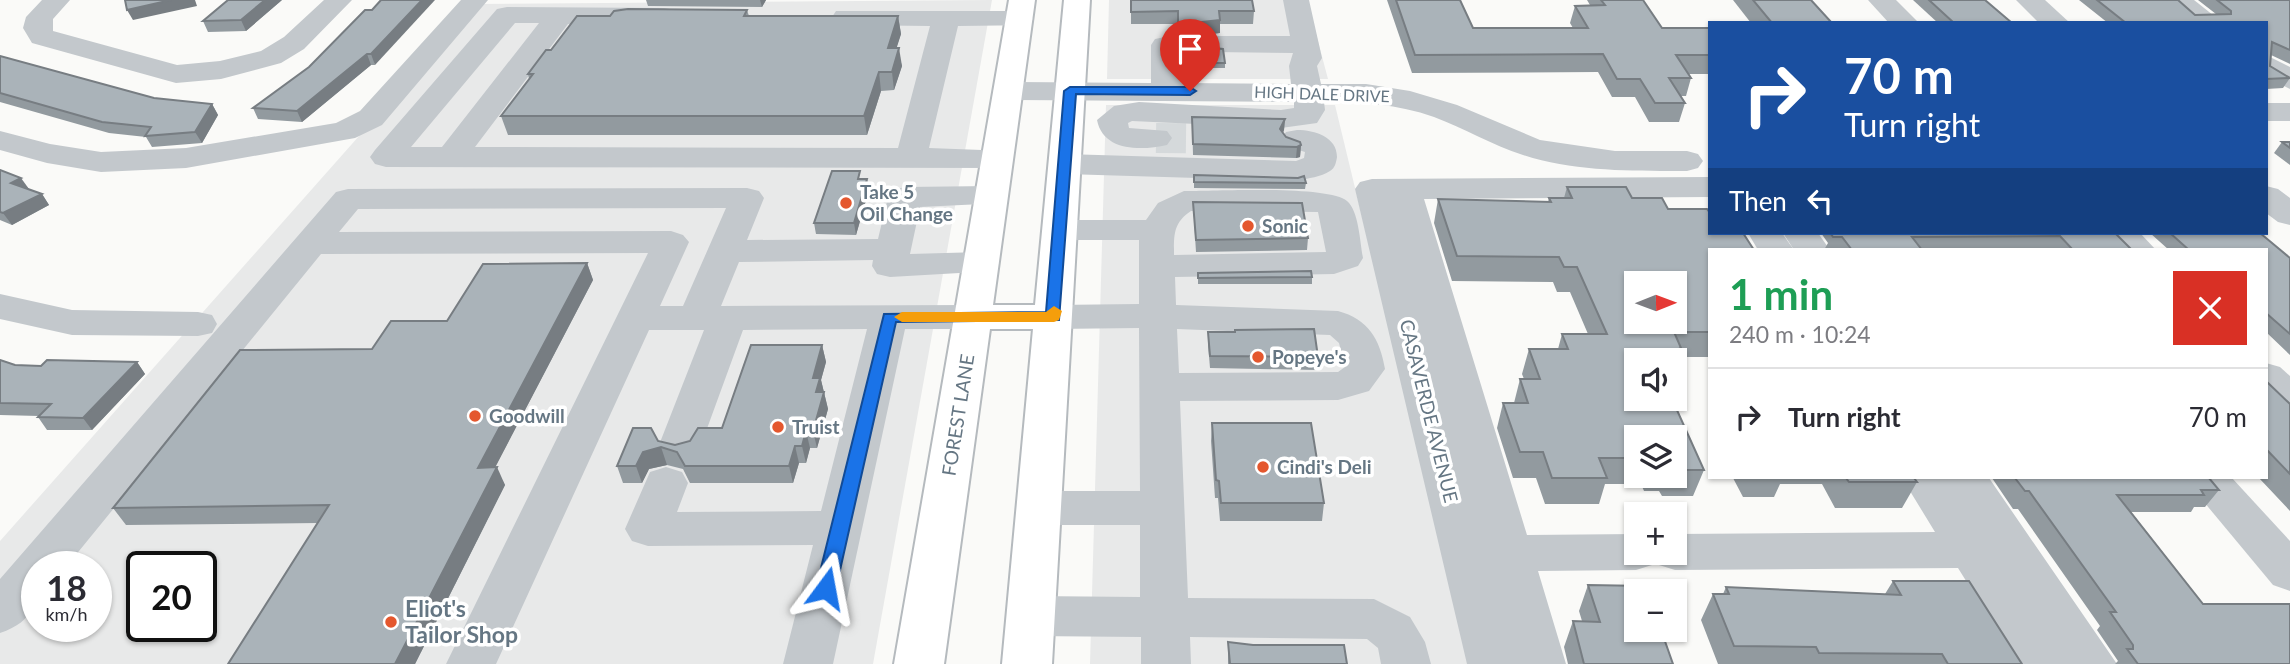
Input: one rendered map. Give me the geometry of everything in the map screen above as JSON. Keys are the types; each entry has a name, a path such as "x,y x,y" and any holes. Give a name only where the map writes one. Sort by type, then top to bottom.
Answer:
{"main road":[{"path":"1027,664 1077,0"},
{"name":"FOREST LANE","path":"919,664 1021,9"},
{"path":"973,317 1054,317"}],"street":[{"path":"57,0 40,17 37,28 42,37 176,74 229,69 271,57 294,43 339,0"},
{"path":"0,140 47,153 101,162 186,158 344,131 371,118 475,0"},
{"path":"1157,138 1126,137 1115,133 1112,120 1125,112 1139,111 1297,118 1306,116 1310,110 1303,65 1308,58 1296,0"},
{"path":"1881,0 1903,21"},
{"path":"2029,0 2054,21"},
{"path":"2177,0 2206,21"},
{"path":"822,17 946,18 1021,9"},
{"path":"698,16 507,15 386,157 997,158"},
{"path":"450,157 560,15"},
{"path":"911,158 946,18"},
{"path":"1166,91 1165,44 1305,45"},
{"path":"2268,65 2290,80"},
{"name":"HIGH DALE DRIVE","path":"1008,91 1308,92 1399,97 1446,111 1533,148 1572,156 1615,160 1708,162"},
{"path":"2268,112 2290,112"},
{"path":"1065,164 1298,155"},
{"name":"CASAVERDE AVENUE","path":"1541,664 1487,553 1388,189 1708,187"},
{"path":"981,264 891,266 905,197 991,196"},
{"path":"52,551 348,199 747,198 725,251 713,318 673,464 648,529 840,528"},
{"path":"2268,198 2290,215"},
{"path":"1060,230 1157,248 1166,664"},
{"path":"2122,235 2136,248"},
{"path":"310,243 671,242 471,664"},
{"path":"725,251 894,249"},
{"path":"0,306 22,316 124,325 198,324"},
{"path":"1054,317 1158,316 1338,323 1351,329 1361,343 1365,369 1355,381 1338,386 1160,387"},
{"path":"808,664 889,317"},
{"path":"635,318 973,317"},
{"path":"2268,378 2290,399"},
{"path":"1925,479 2045,664"},
{"path":"1967,479 2092,664"},
{"path":"2207,479 2290,572"},
{"path":"1039,508 1163,508"},
{"path":"1687,552 1972,550"},
{"path":"1487,553 1624,552"},
{"name":"CASAVERDE AVENUE","path":"1487,553 1492,664"},
{"path":"0,613 21,588"},
{"path":"1031,616 1165,615 1374,619 1392,627 1403,645 1406,664"}],"shaded area":[{"path":"992,0 873,664 0,664 0,541 476,4"},
{"path":"1109,0 1307,0 1328,79 1107,79"},
{"path":"1106,105 1335,105 1470,664 1090,664"}],"building":[{"path":"125,0 171,0 127,10"},
{"path":"228,0 265,0 241,20 203,21"},
{"path":"381,0 422,0 371,54 367,54 297,111 253,108 309,67 365,10 372,10"},
{"path":"1131,0 1252,0 1254,11 1219,11 1220,20 1202,22 1198,27 1195,23 1178,22 1178,11 1131,12"},
{"path":"1396,0 1460,0 1473,28 1588,28 1575,6 1605,5 1601,0 1643,0 1662,28 1708,28 1708,55 1676,55 1691,78 1669,78 1685,103 1655,103 1640,79 1617,79 1603,54 1415,55"},
{"path":"1753,0 1811,0 1830,21 1770,21"},
{"path":"1929,0 1985,0 2010,21 1952,21"},
{"path":"2097,0 2178,0 2195,15 2231,14 2231,11 2217,0 2290,0 2290,50 2272,42 2270,66 2290,78 2268,79 2268,21 2123,21"},
{"path":"747,10 744,16 898,16 888,48 899,48 892,72 879,72 864,116 501,116 533,74 528,74 546,50 551,50 577,16 610,16 614,11"},
{"path":"1198,44 1202,47 1223,49 1225,63 1183,63 1182,50 1194,48"},
{"path":"0,56 154,98 212,104 195,132 145,136 151,127 102,122 0,93"},
{"path":"1192,117 1285,119 1280,129 1286,137 1300,142 1301,145 1193,144"},
{"path":"0,170 21,178 11,183 42,194 3,213 0,212"},
{"path":"832,171 860,171 858,179 867,179 854,223 814,223"},
{"path":"1194,175 1304,176 1306,183 1194,182"},
{"path":"1567,187 1626,187 1632,198 1662,198 1668,209 1707,209 1708,235 1744,235 1753,248 1708,248 1708,332 1687,332 1687,271 1624,271 1624,334 1675,334 1681,348 1624,348 1624,411 1677,411 1684,425 1624,425 1624,458 1599,458 1607,478 1552,478 1543,452 1520,452 1503,403 1528,403 1520,379 1540,379 1529,349 1568,349 1562,334 1607,334 1577,267 1564,267 1559,257 1457,256 1438,199 1551,202 1549,198 1572,198"},
{"name":"Sonic","path":"1193,202 1302,203 1308,238 1196,240"},
{"path":"1832,235 2117,235 2130,248 2071,248 2060,236 1912,237 1920,248 1850,248 1842,237"},
{"path":"2172,235 2262,235 2290,258 2290,334 2268,315 2268,248 2187,248"},
{"path":"587,263 478,468 497,467 395,664 228,664 329,505 113,508 240,350 372,349 391,321 447,321 483,264"},
{"path":"1311,271 1312,277 1198,278 1198,273"},
{"path":"1314,329 1318,357 1210,356 1208,332"},
{"name":"Truist","path":"751,345 822,345 813,378 820,378 816,392 824,392 813,431 806,431 802,446 795,446 789,466 685,466 677,452 661,447 643,452 636,466 617,466 633,428 651,428 658,441 675,445 690,441 698,428 722,428"},
{"path":"0,360 15,365 41,366 47,360 137,362 83,418 38,417 51,404 0,403"},
{"path":"2268,383 2290,404 2290,474 2268,451"},
{"name":"Cindi's Deli","path":"1212,423 1311,423 1324,503 1221,503 1219,481 1216,480"},
{"path":"1687,432 1704,470 1687,470"},
{"path":"1847,479 1915,479 1917,482 1849,482"},
{"path":"2016,479 2210,479 2219,490 2201,490 2204,495 2117,495 2203,604 2290,604 2290,664 2138,664 2127,649 2133,649 2133,645 2110,612 2116,612 2029,491 2025,491"},
{"path":"1893,581 1969,581 2022,664 1948,664 1942,654 1819,653 1816,647 1734,646 1713,594 1729,594 1726,587 1901,595"},
{"path":"1588,585 1624,586 1624,642 1665,642 1673,664 1584,664 1573,621 1600,622"},
{"path":"1228,642 1253,645 1344,645 1347,664 1230,664"}],"tunnel":[{"path":"1156,138 1245,139"}],"slow traffic":[{"path":"902,317 1054,317 1054,311"}],"place":[{"name":"Take 5 Oil Change","path":"846,203"},
{"name":"Sonic","path":"1248,226"},
{"name":"Popeye's","path":"1258,357"},
{"name":"Goodwill","path":"475,416"},
{"name":"Truist","path":"778,427"},
{"name":"Cindi's Deli","path":"1263,467"},
{"name":"Eliot's Tailor Shop","path":"391,622"}],"route":[{"path":"826,588 889,317 1054,317 1070,91 1190,91"}]}
